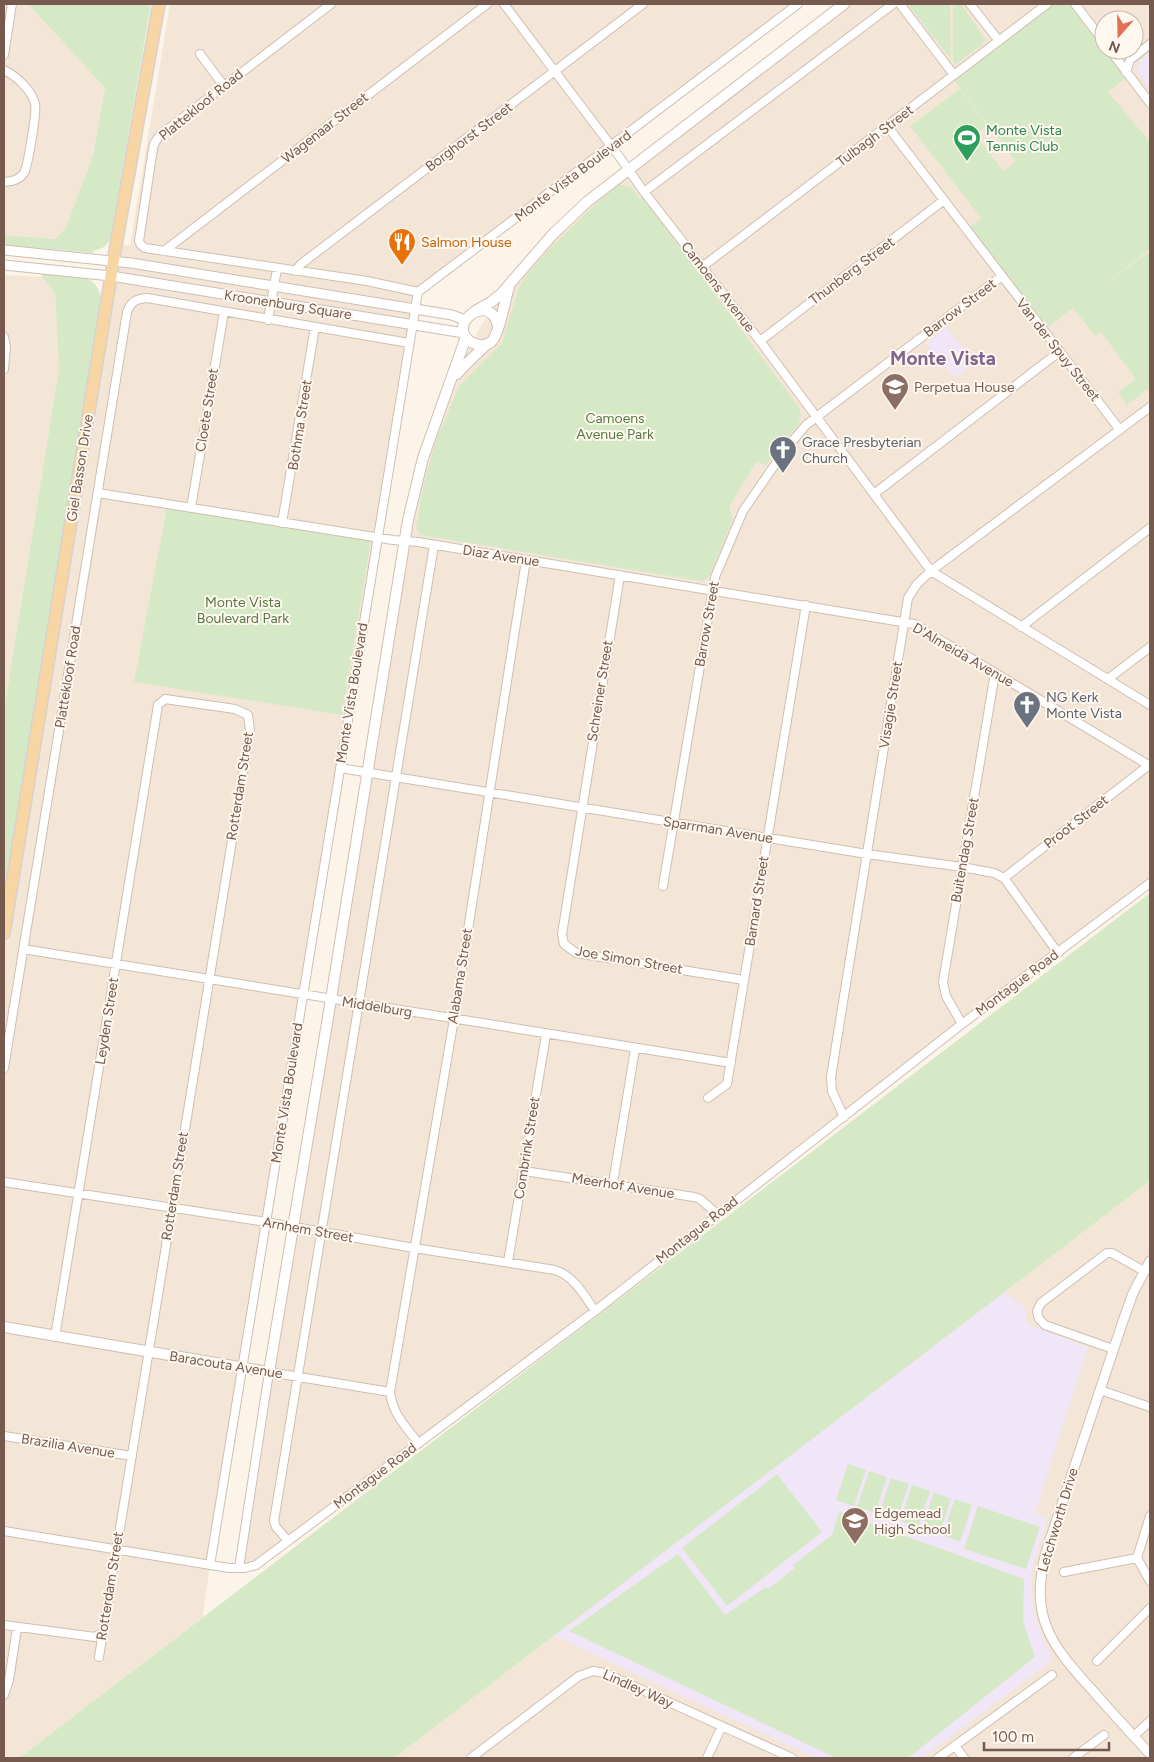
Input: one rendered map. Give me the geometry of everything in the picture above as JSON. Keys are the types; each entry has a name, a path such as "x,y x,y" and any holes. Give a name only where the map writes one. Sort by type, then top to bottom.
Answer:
{"main road":[{"name":"Giel Basson Drive","path":"4,932 113,261 159,4"},
{"name":"Monte Vista Boulevard","path":"476,311 492,302 510,284 542,246 570,217 628,169 844,4"},
{"name":"Monte Vista Boulevard","path":"498,325 510,284"},
{"path":"476,311 490,313 498,325 496,337 486,344 475,344 465,335 465,320 476,311"},
{"name":"Monte Vista Boulevard","path":"269,1372 405,540 423,458 448,390 465,335"},
{"name":"Monte Vista Boulevard","path":"448,390 464,366 486,344"},
{"name":"Baracouta Avenue","path":"4,1327 269,1372"}],"street":[{"path":"4,55 12,4"},
{"name":"Plattekloof Road","path":"164,251 145,248 141,245 138,238 156,140 331,4"},
{"name":"Wagenaar Street","path":"164,251 487,4"},
{"name":"Camoens Avenue","path":"504,4 644,192 760,341 931,571"},
{"name":"Borghorst Street","path":"295,271 301,264 643,4"},
{"name":"Monte Vista Boulevard","path":"210,1565 418,292 798,4"},
{"path":"644,192 893,4"},
{"path":"900,4 954,75"},
{"path":"970,4 999,41"},
{"name":"Tulbagh Street","path":"702,267 1047,4"},
{"path":"1075,4 1094,29"},
{"path":"200,54 224,86"},
{"path":"1117,60 1150,104"},
{"path":"1126,72 1130,60"},
{"path":"4,70 22,83 31,95 36,107 26,170 16,181 4,182"},
{"name":"Van der Spuy Street","path":"888,127 1120,430"},
{"name":"Thunberg Street","path":"760,341 944,200"},
{"name":"Kroonenburg Square","path":"4,250 113,261 452,315 465,320"},
{"path":"164,251 367,281 418,292"},
{"name":"Kroonenburg Square","path":"4,265 111,276 465,335"},
{"path":"268,320 277,269"},
{"name":"Barrow Street","path":"664,886 714,577 743,511 785,450 806,425 1002,276"},
{"name":"Kroonenburg Square","path":"147,298 409,343"},
{"name":"Plattekloof Road","path":"4,1068 126,312 132,301 147,298"},
{"name":"Cloete Street","path":"191,508 224,312"},
{"name":"Bothma Street","path":"282,523 315,327"},
{"path":"4,337 6,347 4,369"},
{"path":"874,494 1059,352"},
{"name":"Visagie Street","path":"844,1117 832,1090 831,1078 906,606 912,591 931,571 1150,406"},
{"name":"Diaz Avenue","path":"98,493 282,523 405,540 904,622"},
{"path":"1021,626 1150,528"},
{"path":"288,1541 276,1527 274,1521 434,545"},
{"name":"Alabama Street","path":"390,1392 454,1019 526,560"},
{"path":"931,571 1150,705"},
{"name":"Schreiner Street","path":"581,807 620,575"},
{"name":"Barnard Street","path":"708,1098 727,1084 731,1064 806,605"},
{"name":"D'Almeida Avenue","path":"904,622 914,624 1150,766"},
{"path":"1108,679 1150,647"},
{"name":"Buitendag Street","path":"962,1024 946,996 943,982 995,673"},
{"name":"Rotterdam Street","path":"99,1657 250,730 248,716 235,709 165,699 158,705"},
{"name":"Leyden Street","path":"55,1337 158,705"},
{"name":"Proot Street","path":"1004,878 1150,766"},
{"name":"Sparrman Avenue","path":"340,768 867,854 962,866 994,873 1004,878"},
{"name":"Joe Simon Street","path":"581,807 562,934 564,944 576,953 744,980"},
{"path":"1004,878 1058,953"},
{"name":"Montague Road","path":"239,1568 256,1565 594,1311 962,1024 1150,883"},
{"name":"Middelburg","path":"24,949 731,1064"},
{"name":"Combrink Street","path":"508,1262 546,1034"},
{"path":"613,1183 635,1049"},
{"name":"Meerhof Avenue","path":"524,1171 613,1183 694,1197 700,1199 716,1214"},
{"name":"Arnhem Street","path":"4,1182 266,1222 563,1272 571,1278 594,1311"},
{"path":"1113,1349 1045,1325 1038,1319 1038,1308 1040,1304 1107,1253 1112,1253 1144,1271"},
{"name":"Letchworth Drive","path":"1150,1261 1133,1293 1113,1349 1046,1552 1041,1576 1041,1602 1048,1631 1059,1652 1150,1754"},
{"name":"Monte Vista Boulevard","path":"239,1568 269,1372"},
{"name":"Baracouta Avenue","path":"269,1372 390,1392"},
{"path":"1100,1390 1150,1408"},
{"path":"390,1392 392,1406 418,1443"},
{"name":"Brazilia Avenue","path":"4,1436 132,1456"},
{"path":"1150,1516 1136,1558 1150,1581"},
{"path":"4,1531 210,1565 239,1568"},
{"path":"1064,1572 1136,1558"},
{"path":"1097,1661 1150,1608"},
{"path":"4,1625 95,1638 102,1633"},
{"path":"4,1695 9,1680 17,1628"},
{"name":"Lindley Way","path":"472,1758 579,1676 593,1671 605,1673 792,1758"},
{"path":"938,1758 1052,1675"},
{"path":"1134,1736 1150,1721"},
{"path":"708,1758 722,1726"},
{"path":"1073,1758 1104,1735"},
{"path":"954,1746 964,1758"}],"shaded area":[{"path":"4,4 28,4 105,88 93,155 66,227 55,239 4,235"},
{"path":"170,4 798,4 416,291 203,1617 19,1758 4,1758 4,940 117,244 130,246"},
{"path":"844,4 1150,4 1150,883 261,1561 238,1568 416,485 455,375 482,324 511,284 554,234"},
{"path":"1150,54 1150,89 1137,72 1138,62 1144,60"},
{"path":"4,275 42,277 55,293 59,369 4,710"},
{"path":"946,327 975,363 955,378 926,344"},
{"name":"Edgemead High School","path":"1150,1181 1150,1758 394,1758 554,1636"},
{"name":"Edgemead High School","path":"1004,1291 1024,1307 1028,1325 1088,1347 1035,1513 1048,1518 1031,1573 1033,1610 1053,1660 922,1758 816,1758 554,1636 805,1440"}],"green space":[{"path":"28,4 151,4 110,240 104,247 93,253 4,245 4,235 55,239 66,227 93,155 105,88"},
{"path":"909,4 950,4 951,59 910,7"},
{"path":"953,4 961,4 985,39 982,45 956,64 953,62"},
{"path":"1053,4 1068,4 1094,37 1094,60 1112,60 1126,78 1108,92 1150,142 1150,249 1102,286 1150,251 1150,388 1146,391 1144,389 1144,392 1127,405 1118,392 1136,379 1101,332 1095,336 1073,308 1048,327 970,227 981,218 910,126 960,89 987,125 976,135 1003,171 1016,162 954,80"},
{"name":"Camoens Avenue Park","path":"620,184 632,188 640,199 643,198 799,407 801,415 800,422 766,465 756,462 729,507 733,519 709,576 701,581 425,536 420,534 416,528 423,488 435,443 459,386 502,343 518,290 525,277 549,249 602,198"},
{"path":"42,271 70,274 87,279 94,283 99,290 101,299 4,896 4,710 59,369 55,293 42,277"},
{"name":"Monte Vista Boulevard Park","path":"167,508 371,541 342,715 134,682"},
{"path":"1150,893 1150,1181 394,1758 19,1758"},
{"path":"848,1464 866,1470 854,1506 836,1500"},
{"path":"869,1471 887,1477 875,1513 857,1507"},
{"path":"777,1474 822,1532 727,1606 682,1548"},
{"path":"891,1478 909,1484 897,1520 879,1514"},
{"path":"912,1485 930,1491 918,1527 900,1521"},
{"path":"934,1492 951,1499 939,1535 921,1529"},
{"path":"955,1499 972,1505 960,1542 942,1535"},
{"path":"978,1506 1040,1527 1026,1569 964,1549"},
{"path":"839,1512 1024,1579 1023,1621 1035,1657 908,1758 836,1758 569,1631 678,1554 725,1615 766,1587 768,1589 795,1568 793,1565 832,1535"}],"place":[{"name":"Monte Vista Tennis Club","path":"967,162"},
{"name":"Salmon House","path":"402,266"},
{"name":"Perpetua House","path":"895,411"},
{"name":"Grace Presbyterian Church","path":"783,474"},
{"name":"NG Kerk Monte Vista","path":"1027,729"},
{"name":"Edgemead High School","path":"855,1545"}],"district":[{"name":"Monte Vista","path":"943,358"}]}
